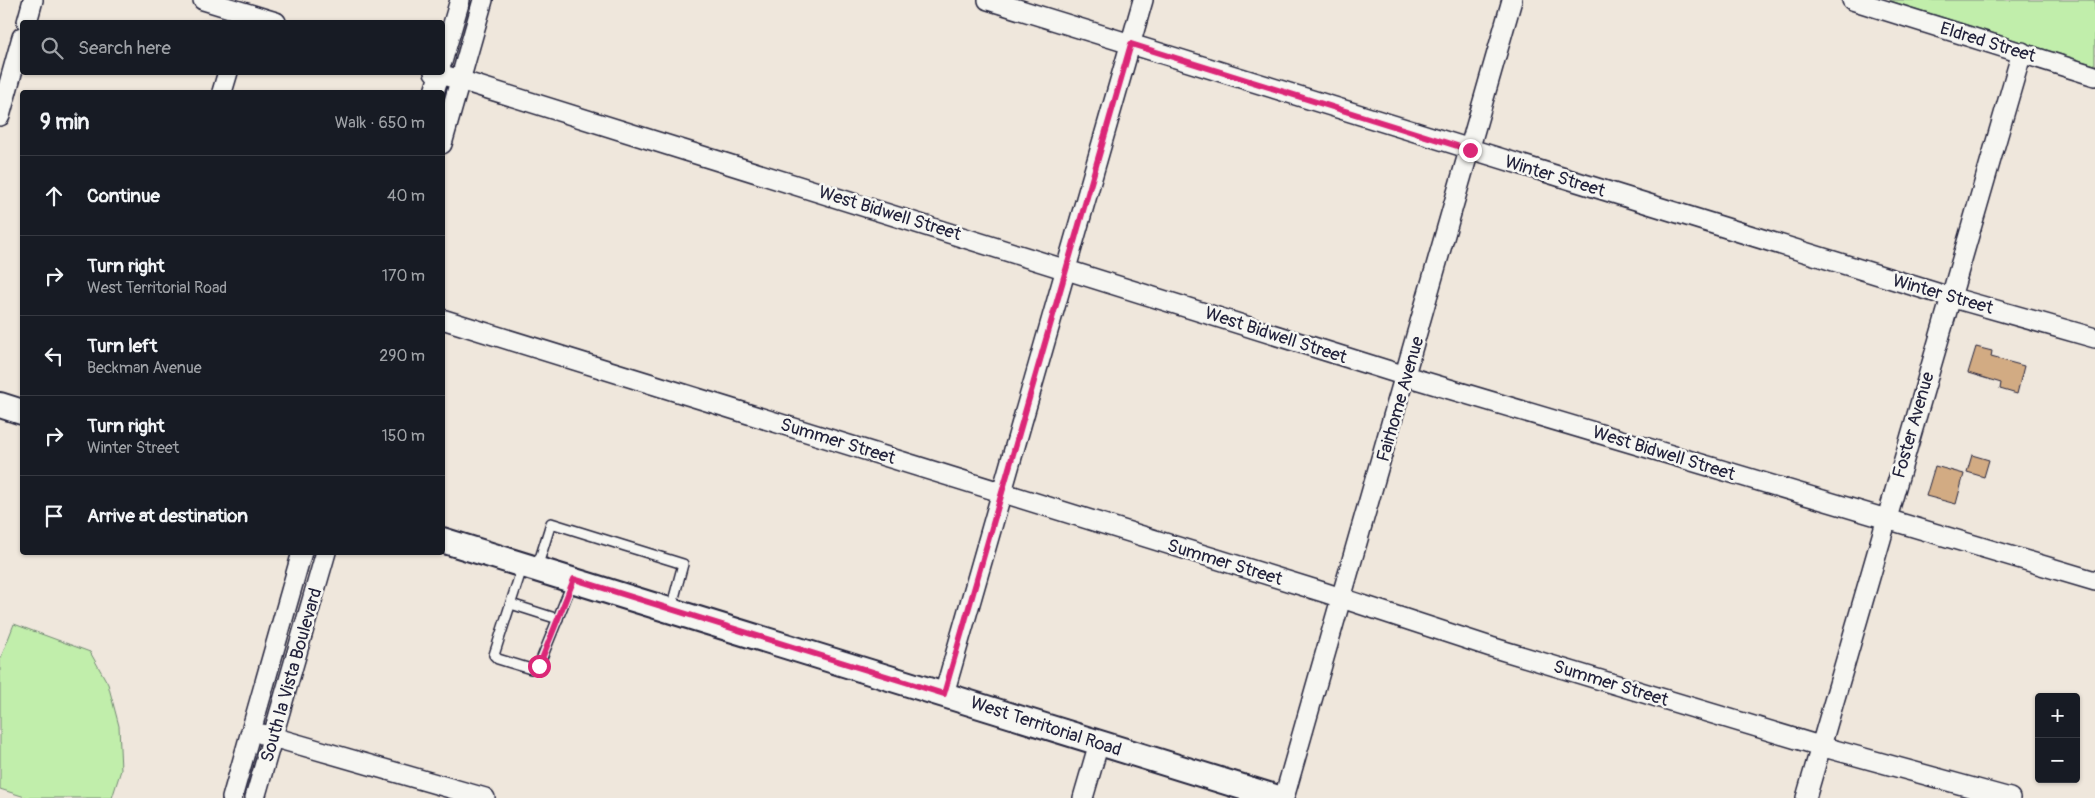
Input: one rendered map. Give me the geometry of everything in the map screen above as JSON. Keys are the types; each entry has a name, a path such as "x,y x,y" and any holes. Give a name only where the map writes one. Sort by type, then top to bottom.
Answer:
{"street":[{"path":"28,20 33,0"},
{"path":"203,0 270,20"},
{"path":"445,50 460,0"},
{"path":"445,134 483,0"},
{"name":"Winter Street","path":"988,0 1950,297 2095,338"},
{"path":"944,694 1143,0"},
{"name":"Fairhome Avenue","path":"1284,798 1343,598 1512,0"},
{"name":"Eldred Street","path":"1852,0 1872,3 2095,76"},
{"path":"0,116 20,44"},
{"name":"Foster Avenue","path":"1806,798 2022,52"},
{"name":"West Bidwell Street","path":"445,73 461,80 1406,376 2095,581"},
{"path":"223,90 227,75"},
{"path":"434,90 438,75"},
{"name":"Summer Street","path":"445,319 1343,598 1491,647 1820,746 2010,798"},
{"path":"0,405 20,411"},
{"name":"West Territorial Road","path":"445,541 574,579 1278,798"},
{"name":"South la Vista Boulevard","path":"232,798 301,555"},
{"name":"South la Vista Boulevard","path":"256,798 325,555"},
{"path":"250,733 273,736 485,798"},
{"path":"1083,798 1099,743"}],"lane":[{"path":"574,579 539,666 531,669 498,659 494,655 511,604 551,523 683,564 670,609"},
{"path":"511,604 558,619"}],"green space":[{"path":"1889,0 2095,0 2095,65 1891,1"},
{"path":"14,624 90,652 108,684 119,726 121,770 112,798 28,798 0,789 0,660"}],"building":[{"path":"1976,347 1992,351 1991,357 2024,366 2017,394 2000,389 2001,383 1968,373"},
{"path":"1972,455 1989,460 1984,477 1967,472"},
{"path":"1935,466 1964,474 1956,504 1926,496"}],"route":[{"path":"539,666 574,579 944,694 1131,44 1470,150"}]}
